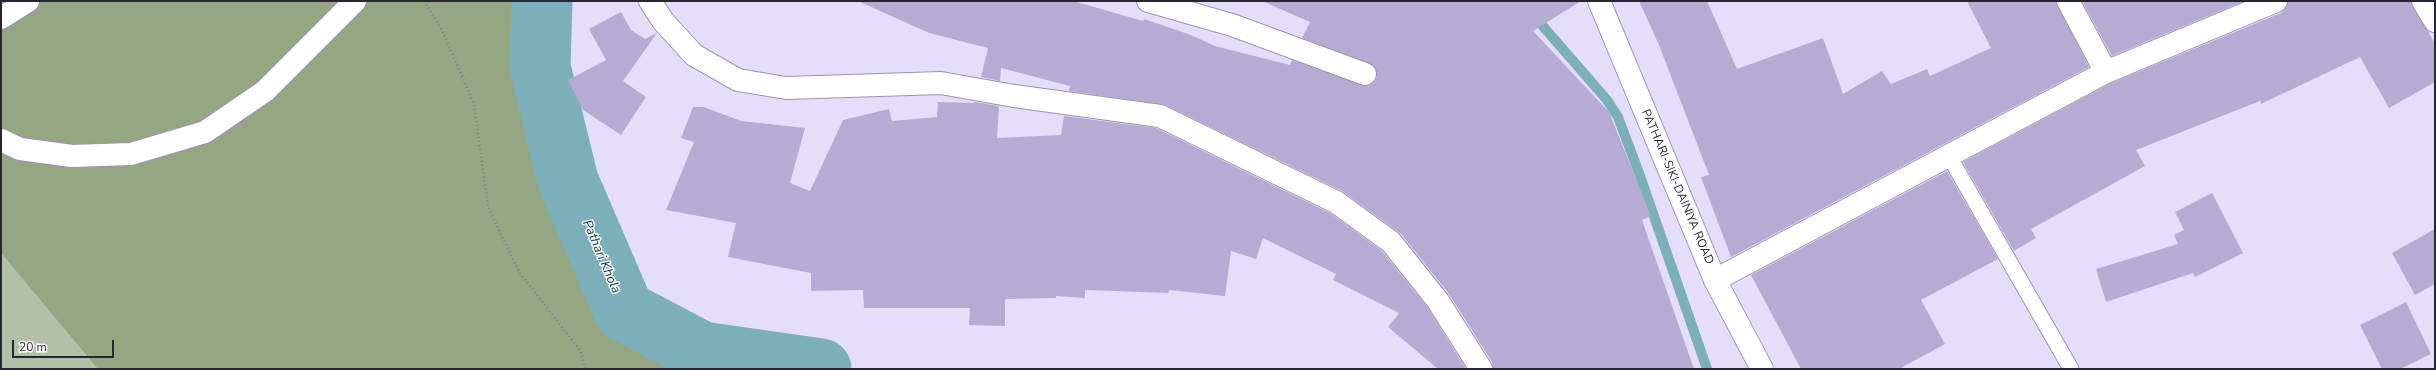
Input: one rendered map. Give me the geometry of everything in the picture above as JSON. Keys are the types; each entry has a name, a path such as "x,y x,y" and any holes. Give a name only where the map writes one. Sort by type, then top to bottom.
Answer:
{"street":[{"path":"1,18 28,1"},
{"path":"1,140 20,149 72,156 131,154 205,132 265,91 355,1"},
{"path":"650,1 663,21 694,55 738,80 786,88 941,83 1014,96 1160,116 1336,202 1391,242 1438,301 1481,369"},
{"path":"1148,1 1232,25 1365,74"},
{"name":"PATHARI-SIKI-DAINIYA ROAD","path":"1599,1 1715,280 1762,369"},
{"path":"2068,1 2106,72"},
{"path":"1715,280 2106,72 2276,1"},
{"path":"2423,1 2435,22"}],"lane":[{"path":"1949,156 2071,369"}],"path":[{"path":"424,1 442,30 474,104 488,207 520,272 580,350 585,369"}],"green space":[{"path":"25,1 542,1 540,68 568,181 624,311 702,352 713,369 98,369 1,253 1,15"},
{"path":"1,253 91,359 98,369 1,369"},
{"path":"702,352 821,369 713,369"}],"building":[{"path":"858,1 1073,1 1143,21 1144,19 1191,35 1215,46 1290,65 1292,60 1367,86 1373,84 1377,78 1374,66 1302,38 1310,22 1262,1 1581,1 1533,31 1609,112 1651,216 1642,220 1694,369 1493,369 1492,362 1449,294 1401,234 1342,191 1165,105 1069,91 1070,86 1001,68 1000,81 981,77 988,48 929,33"},
{"path":"1639,1 1707,1 1737,69 1823,38 1843,94 1882,71 1891,84 1927,69 1930,76 1991,48 1967,1 2056,1 2089,67 1731,257 1701,177 1709,175 1659,45"},
{"path":"2082,1 2244,1 2112,56"},
{"path":"2288,1 2411,1 2435,44 2435,82 2389,108 2360,57 2261,104 2260,101 2136,150 2145,166 2031,229 2036,238 2014,251 1963,162 2111,83 2281,13 2286,8"},
{"path":"621,12 631,30 645,39 657,33 623,81 646,97 621,135 583,110 568,80 606,60 589,29"},
{"path":"938,102 975,102 999,106 997,138 1061,135 1064,116 1156,128 1330,213 1382,251 1428,308 1466,369 1438,369 1388,327 1399,313 1333,280 1336,274 1263,238 1256,259 1231,251 1225,296 1169,290 1168,293 1085,290 1085,298 1056,296 1056,298 1005,299 1005,326 969,325 970,308 864,308 863,290 811,291 811,273 728,257 736,223 666,210 694,142 681,138 693,107 704,107 741,121 805,128 790,183 810,191 843,120 889,109 892,121 937,117"},
{"path":"1947,171 1998,259 1921,300 1945,344 1899,369 1801,369 1751,275"},
{"path":"2212,193 2243,253 2195,277 2193,273 2106,302 2096,269 2178,244 2174,235 2184,230 2175,212"},
{"path":"2435,229 2435,284 2415,295 2392,253"},
{"path":"2406,302 2431,354 2400,369 2382,369 2360,325"}],"waterway":[{"name":"Pathari Khola","path":"542,1 540,67 568,181 624,311 702,352 821,369"},
{"path":"1521,1 1607,100 1618,117 1707,369"}]}
